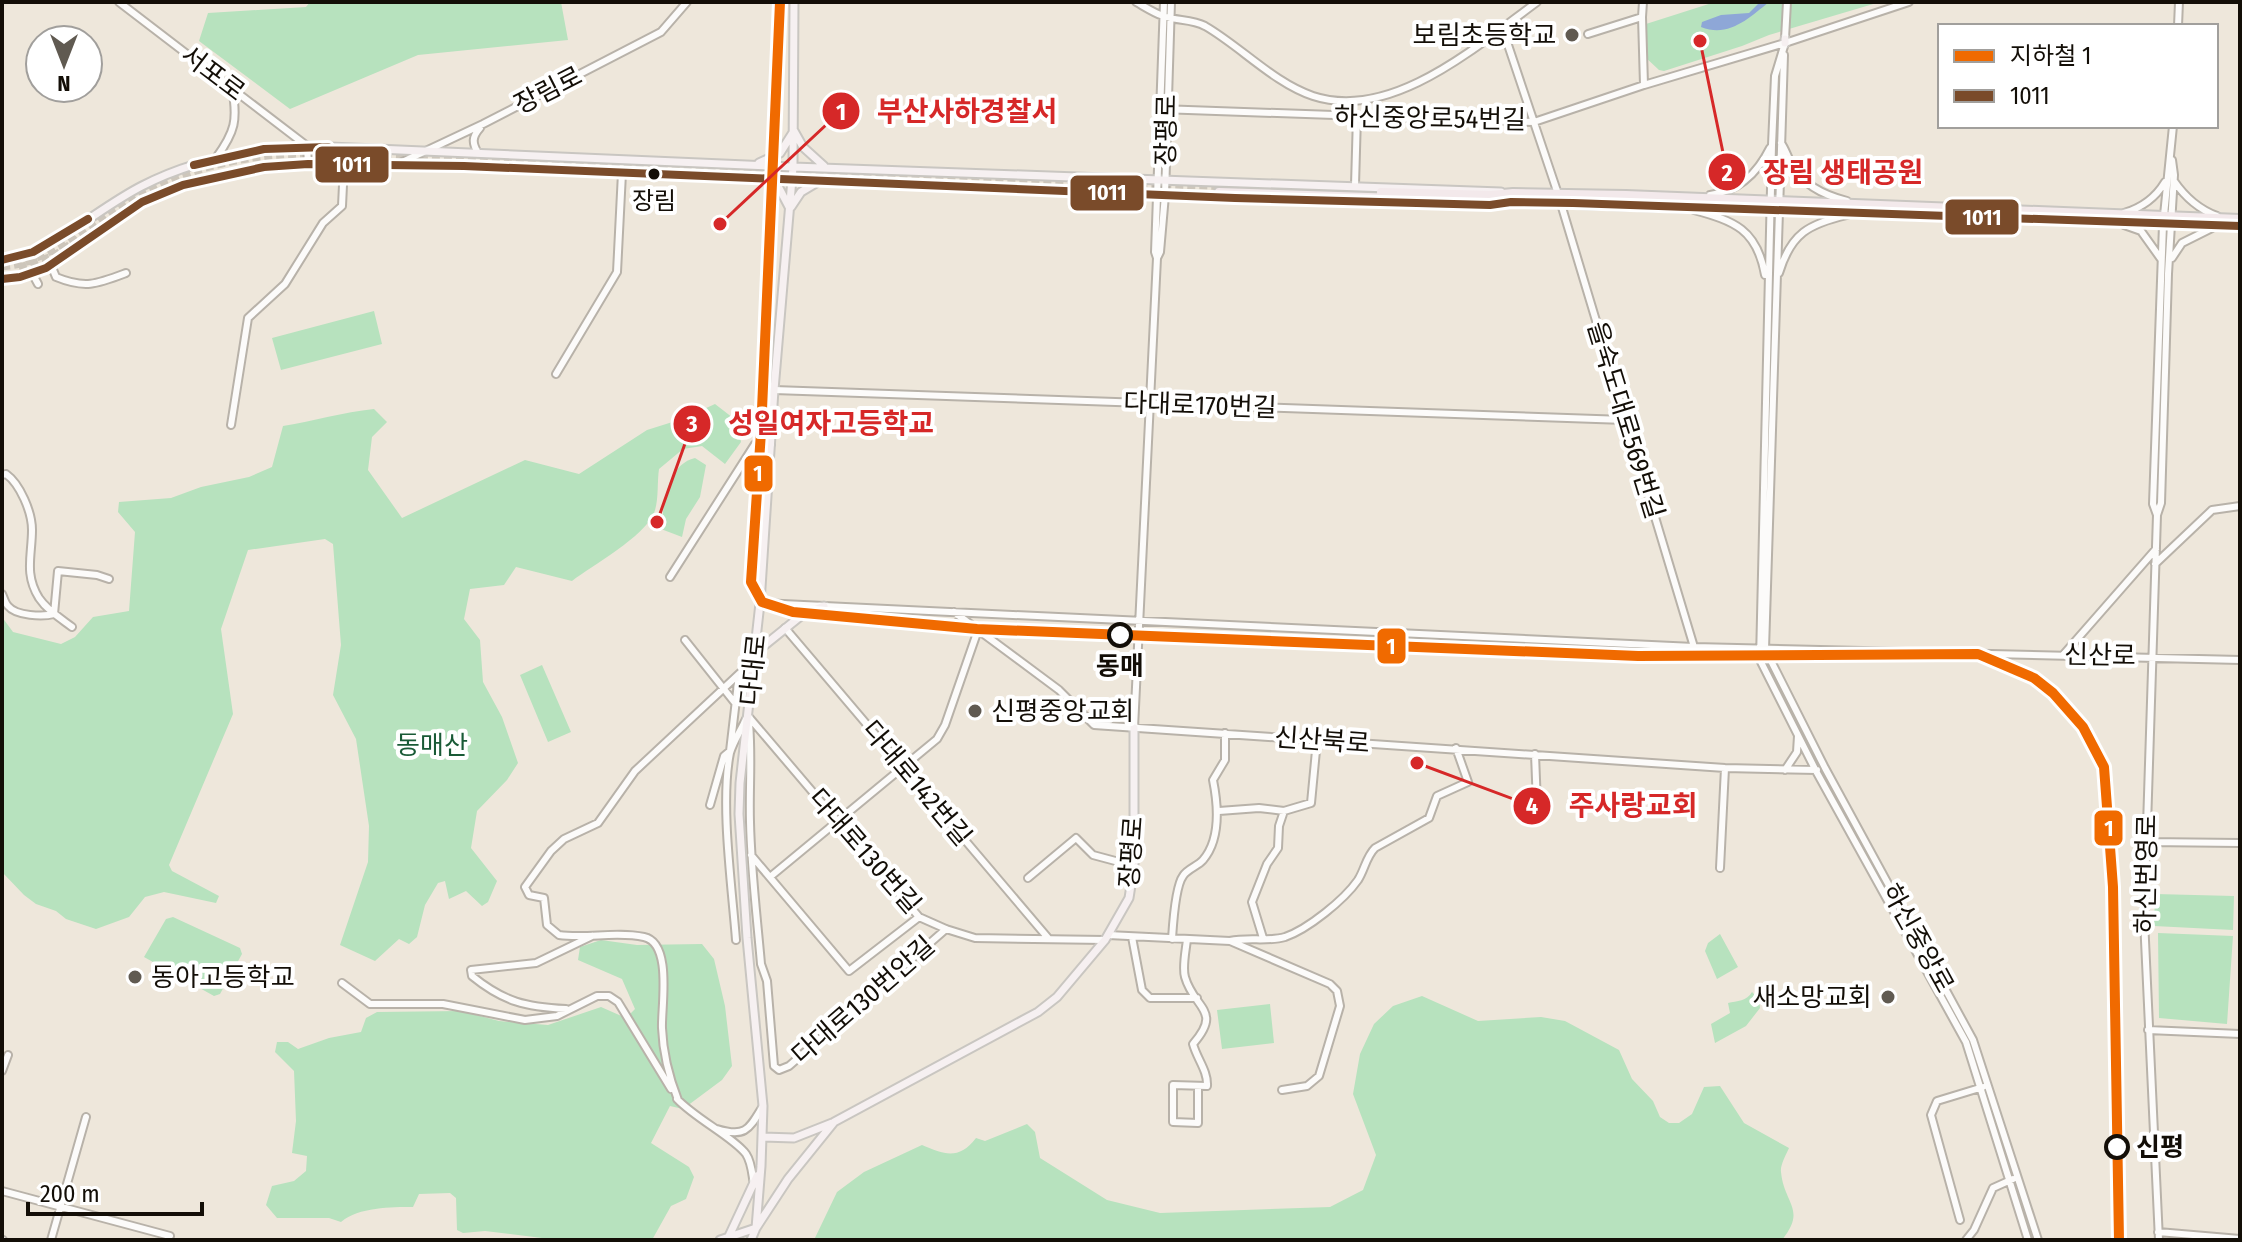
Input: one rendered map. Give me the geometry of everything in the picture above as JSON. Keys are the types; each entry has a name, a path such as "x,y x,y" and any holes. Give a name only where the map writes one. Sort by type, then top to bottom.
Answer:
{"highway":[{"path":"1220,189 1512,198 1693,198 1769,201 1780,206 1852,214 2116,224 2168,220 2222,222 2240,226"},
{"path":"1559,198 1769,211 1780,206 1855,203 2122,213 2168,220"},
{"path":"2222,222 2240,219"}],"main road":[{"name":"다대로","path":"751,1240 756,1228 763,1106 739,814 760,603 793,167 794,2"},
{"path":"754,165 780,153 794,131 808,154 825,167"},
{"path":"2,260 33,252 55,241 143,185 216,159 264,149 307,146 793,167 1355,185 1512,198"},
{"path":"2,279 32,273 51,265 142,202 183,185 264,167 308,164 398,164 1490,205 1512,198"},
{"path":"764,179 778,186 789,209 801,192 817,182"},
{"path":"754,656 802,615 824,606"},
{"name":"장평로","path":"756,1228 788,1179 834,1122 1038,1012 1057,997 1107,938 1129,898 1134,866 1134,728"},
{"path":"763,1137 794,1138 834,1122"},
{"path":"729,1236 761,1166"},
{"path":"720,1240 756,1228"}],"street":[{"name":"서포로","path":"119,2 307,146"},
{"name":"장림로","path":"398,164 661,32 687,2"},
{"path":"1136,2 1167,17 1204,26 1271,73 1313,96 1346,101 1383,97 1456,62 1537,2"},
{"name":"장평로","path":"1164,2 1167,17"},
{"name":"장평로","path":"1134,728 1148,403 1157,258 1160,252 1167,17 1171,2"},
{"path":"1643,2 1644,85"},
{"path":"1762,649 1787,2"},
{"name":"하신중앙로54번길","path":"1163,109 1534,122 1909,2"},
{"path":"2178,24 2179,2"},
{"path":"1588,34 1642,17"},
{"name":"을숙도대로569번길","path":"1502,27 1559,198 1694,647"},
{"path":"1785,41 1775,76 1769,201 1764,670 1816,771 1970,1041 1979,1089 2028,1240"},
{"path":"216,159 235,128 232,88"},
{"path":"1355,185 1357,116"},
{"path":"478,153 473,145 474,134 483,124"},
{"name":"하신번영로","path":"2157,515 2153,504 2162,264 2168,220 2173,128"},
{"path":"1780,142 1803,179 1831,197 1855,203"},
{"path":"1693,198 1724,193 1739,186 1758,169 1772,145"},
{"path":"307,146 308,164"},
{"path":"231,425 248,318 285,284 323,223 342,206 344,164"},
{"path":"556,374 617,272 622,173"},
{"path":"2122,213 2138,208 2171,180 2201,209 2222,222"},
{"path":"1683,207 1719,215 1747,234 1760,254 1768,279"},
{"path":"1776,280 1785,251 1799,234 1827,219 1852,214"},
{"name":"하신번영로","path":"2158,1237 2144,919 2151,656 2157,515 2161,503 2168,220"},
{"path":"2168,274 2174,253 2182,243 2222,222"},
{"path":"2116,224 2141,231 2159,253 2162,264"},
{"path":"51,265 56,277 77,286 94,284 126,273"},
{"path":"32,273 38,284"},
{"name":"다대로170번길","path":"774,390 1625,420"},
{"path":"670,577 755,444 771,444"},
{"path":"2,475 6,474 14,480 33,527 28,569 38,596 54,614 72,627"},
{"path":"2155,564 2212,510 2240,506"},
{"path":"2064,654 2156,549"},
{"path":"54,614 58,571 109,579"},
{"path":"2,594 9,607 16,612 54,614"},
{"name":"신산로","path":"760,603 1694,647 2240,660"},
{"name":"신산북로","path":"954,612 1059,690 1090,723 1725,768 1816,771 1825,768"},
{"name":"다대로142번길","path":"785,628 1048,938"},
{"path":"770,877 942,733 978,630"},
{"path":"685,640 736,704"},
{"name":"하신중앙로","path":"1762,649 1970,1041 1990,1086 2038,1240"},
{"path":"678,1100 666,1057 662,1027 664,982 661,959 653,942 643,937 565,936 553,933 547,925 544,898 526,892 529,881 551,851 564,839 598,823 635,771 754,656"},
{"path":"736,940 728,824 730,751 739,673"},
{"path":"710,805 724,756 730,751 748,716"},
{"path":"748,716 752,756 751,855 849,971 919,917"},
{"name":"다대로130번길","path":"748,716 919,917 975,938 1132,937 1230,941"},
{"path":"1172,939 1174,913 1183,876 1209,851 1219,811 1213,780 1225,760 1225,733"},
{"path":"1785,770 1797,752 1798,736"},
{"path":"1219,811 1259,808 1284,811 1311,803 1317,740"},
{"path":"1230,941 1283,938 1310,925 1358,879 1375,848 1429,818 1437,796 1468,782 1456,748"},
{"path":"1535,754 1537,805"},
{"path":"1720,868 1725,768"},
{"path":"1263,938 1252,902 1267,864 1278,848 1279,826 1284,811"},
{"path":"1028,878 1076,838 1093,855 1134,866"},
{"path":"2147,842 2240,843"},
{"name":"다대로130번안길","path":"751,855 774,1066 779,1070 789,1066 946,929"},
{"path":"570,1009 517,1003 485,986 472,976 471,970 536,963 595,934"},
{"path":"1132,937 1142,990 1150,998 1197,998"},
{"path":"1187,939 1185,976 1207,1016 1206,1030 1193,1044 1197,1059 1208,1076 1207,1086 1173,1085 1173,1122 1198,1123 1198,1086"},
{"path":"1230,941 1330,984 1339,997 1340,1006 1319,1076 1307,1086 1282,1090"},
{"path":"342,983 370,1004 443,1004 525,1020 557,1016 597,996 609,996 618,1002 678,1100 746,1154 752,1167 754,1185"},
{"path":"2148,1030 2240,1034"},
{"path":"2,1071 5,1056"},
{"path":"1960,1220 1931,1115 1937,1101 1990,1086"},
{"path":"709,1126 741,1133 750,1128 763,1106"},
{"path":"51,1240 86,1117"},
{"path":"1966,1240 1974,1230 1993,1188 2018,1176"},
{"path":"2,1191 170,1236"},
{"path":"2158,1237 2240,1239"}],"green space":[{"path":"310,2 561,2 568,40 418,55 290,109 199,41 208,13 306,7"},
{"path":"1715,2 1880,2 1664,71 1644,56 1646,24"},
{"path":"374,311 382,344 281,370 272,338"},
{"name":"동매산","path":"715,404 737,421 741,442 725,464 702,446 683,449 659,469 654,513 640,532 617,550 572,581 516,567 504,585 470,589 464,619 480,640 483,682 502,717 518,763 507,780 477,811 471,848 497,881 488,902 482,906 466,891 449,899 445,881 438,883 425,905 417,937 409,944 399,939 375,961 340,945 368,862 369,826 356,739 333,695 341,645 333,544 325,539 248,550 221,629 233,714 169,865 172,871 219,896 216,903 164,892 145,897 129,917 96,929 36,904 2,872 2,617 13,632 61,644 75,637 93,617 129,611 135,532 118,512 119,502 171,498 201,487 249,477 272,467 283,426 374,409 387,422 372,437 368,470 402,518 525,460 579,474 647,430"},
{"path":"695,458 706,465 700,497 686,519 682,537 661,529 664,508 672,477 685,462"},
{"path":"542,665 571,732 548,742 520,675"},
{"path":"2155,894 2234,896 2233,930 2154,926"},
{"path":"173,917 240,948 242,954 220,994 214,996 144,957 166,919"},
{"path":"2158,933 2233,936 2227,1024 2159,1018"},
{"path":"1720,934 1738,967 1717,979 1705,951 1708,943"},
{"path":"601,940 637,945 702,944 714,959 725,1006 732,1066 722,1080 683,1109 670,1106 651,1143 689,1167 694,1177 686,1199 671,1206 652,1240 558,1240 485,1231 463,1233 457,1230 456,1198 450,1193 419,1194 413,1207 366,1211 341,1222 329,1218 277,1218 266,1205 272,1186 294,1181 306,1171 307,1156 292,1153 296,1121 294,1071 275,1052 277,1042 288,1042 298,1049 329,1038 361,1032 366,1018 377,1012 461,1011 499,1021 548,1025 601,1007 626,1018 635,1009 622,979 578,960 580,947"},
{"path":"1752,992 1759,999 1760,1008 1746,1026 1715,1043 1711,1024 1730,1013 1728,1003 1745,999"},
{"path":"1422,996 1478,1021 1541,1017 1565,1021 1619,1050 1632,1079 1653,1101 1660,1117 1669,1123 1679,1123 1692,1114 1704,1087 1720,1086 1744,1123 1789,1148 1781,1169 1793,1221 1782,1240 814,1240 837,1192 864,1172 922,1145 945,1153 958,1153 976,1138 985,1141 1027,1124 1035,1132 1040,1158 1107,1200 1160,1213 1330,1207 1363,1190 1376,1155 1353,1094 1360,1054 1374,1024 1393,1006"},
{"path":"1270,1004 1274,1043 1222,1049 1217,1010"}],"water":[{"path":"1760,2 1769,2 1738,25 1721,30 1701,27 1702,22 1721,15 1749,13"}],"tunnel":[{"path":"2,266 18,264 51,250 128,200 176,177 228,162 279,155 342,154 784,173 1220,186"},
{"path":"19,268 54,256 78,239"}],"metro line":[{"name":"1","path":"780,2 761,432 751,582 762,602 793,612 977,629 1638,656 1978,654 2034,678 2053,693 2083,727 2104,767 2113,887 2119,1240"}],"transit line":[{"name":"1011","path":"194,165 264,149 328,147"},
{"name":"1011","path":"2,279 20,277 46,268 142,202 183,185 264,167 308,164 464,166 1235,198 1490,205 1511,202 1573,203 2240,226"},
{"name":"1011","path":"2,260 33,252 88,219"}],"place":[{"name":"보림초등학교","path":"1572,35"},
{"name":"장림 생태공원","path":"1700,41"},
{"name":"장림","path":"654,174"},
{"name":"부산사하경찰서","path":"720,224"},
{"name":"성일여자고등학교","path":"657,522"},
{"name":"동매","path":"1120,635"},
{"name":"신평중앙교회","path":"975,711"},
{"name":"주사랑교회","path":"1417,763"},
{"name":"동아고등학교","path":"135,977"},
{"name":"새소망교회","path":"1888,997"},
{"name":"신평","path":"2117,1147"}]}
